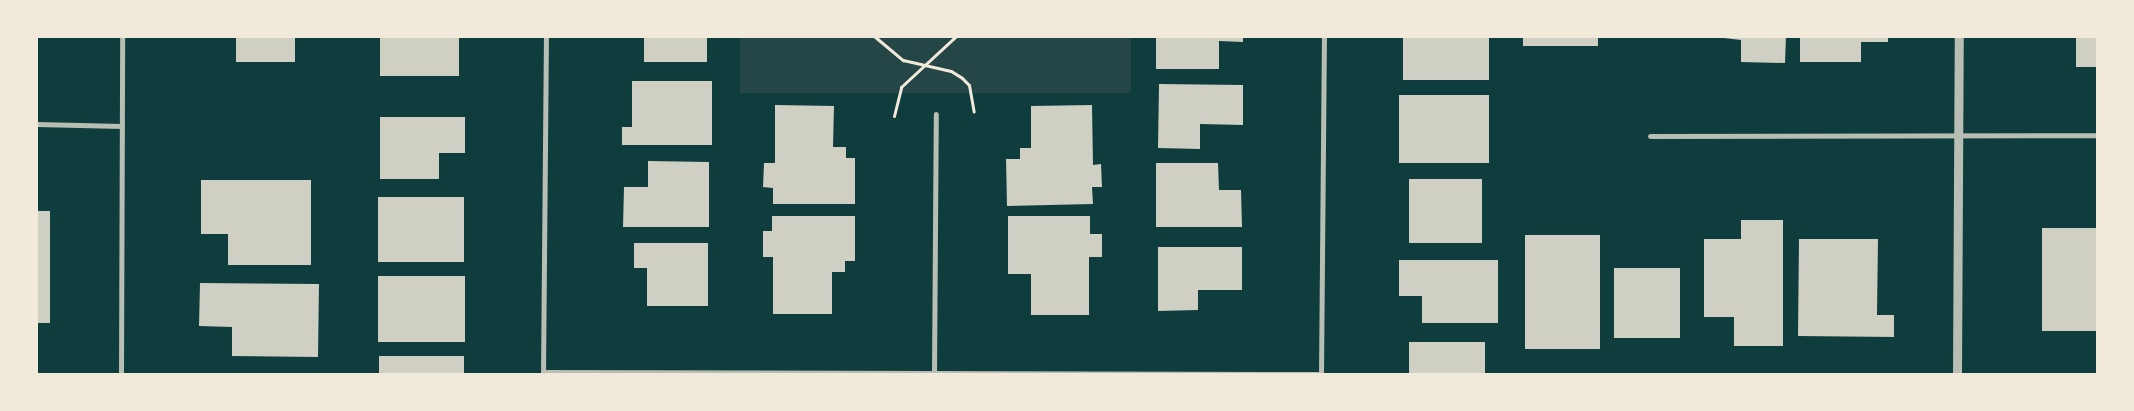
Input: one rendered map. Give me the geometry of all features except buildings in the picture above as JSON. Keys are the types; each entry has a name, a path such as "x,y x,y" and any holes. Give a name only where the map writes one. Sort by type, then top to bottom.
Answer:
{"street":[{"path":"121,375 122,36"},
{"path":"546,36 543,374 1321,374 1324,36"},
{"path":"1957,375 1960,36"},
{"path":"934,374 936,114"},
{"path":"36,124 122,126"},
{"path":"1650,136 2098,135"}],"path":[{"path":"874,36 903,60 922,66 951,71 962,78 969,85 974,112"},
{"path":"894,116 902,87 922,66 956,36"}],"shaded area":[{"path":"740,36 1131,36 1131,93 740,93"}]}
